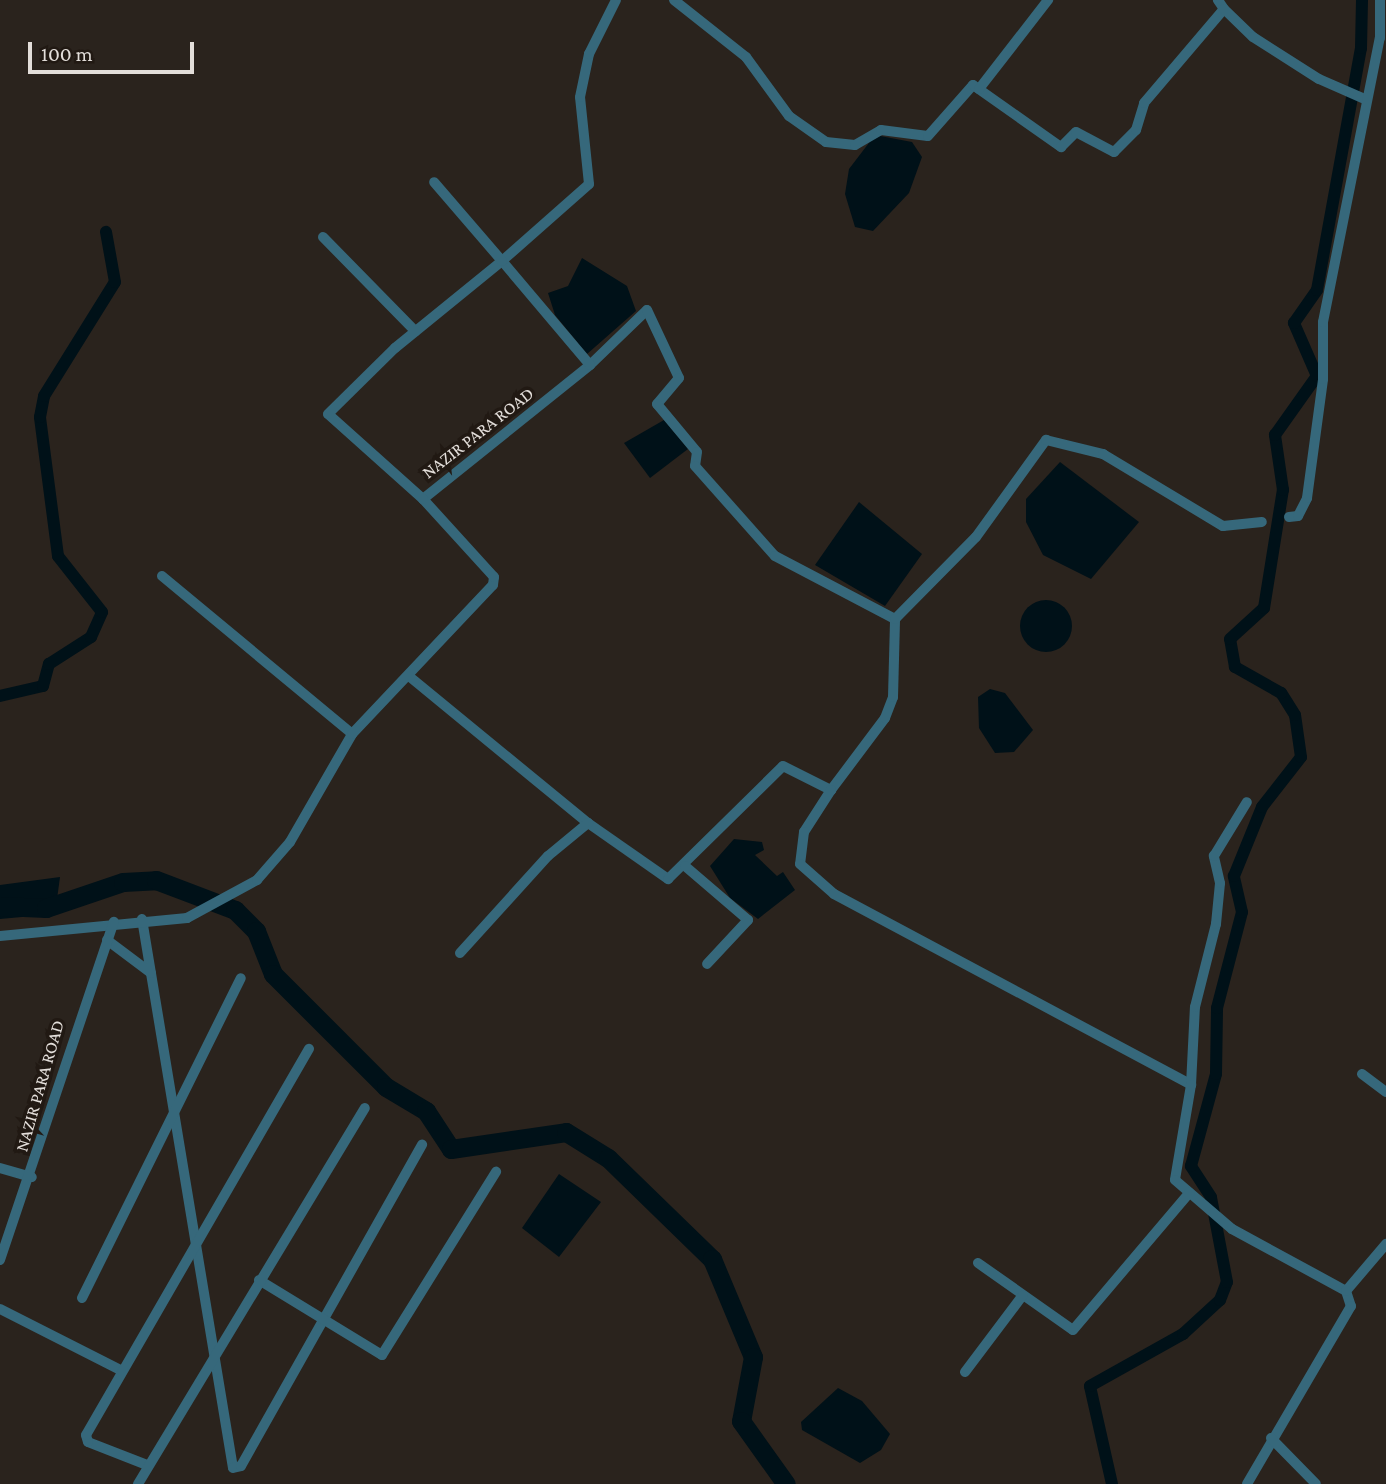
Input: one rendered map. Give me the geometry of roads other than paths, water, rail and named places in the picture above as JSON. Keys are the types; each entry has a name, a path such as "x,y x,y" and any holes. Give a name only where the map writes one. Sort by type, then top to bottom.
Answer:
{"street":[{"path":"423,499 328,414 415,331 502,261 589,184 580,97 589,54 616,0"},
{"path":"674,0 746,57 789,116 826,142 855,145 881,130 928,136 973,85 1060,147 1076,132 1114,152 1136,130 1144,103 1221,5 1253,37 1341,89 1367,100"},
{"path":"979,89 1048,0"},
{"path":"1289,517 1298,516 1307,498 1323,379 1323,322 1367,100 1383,41 1380,0"},
{"path":"433,182 590,365"},
{"path":"323,237 415,331"},
{"name":"NAZIR PARA ROAD","path":"142,919 187,918 235,894 261,877 290,842 352,734 410,677 495,581 423,499 590,365 647,310 679,378 657,404 697,452 695,466 775,556 895,619"},
{"path":"1191,1085 834,894 800,864 804,832 831,790 885,718 893,696 895,619 976,537 1046,440 1103,454 1223,526 1262,522"},
{"path":"163,576 352,734"},
{"path":"410,677 588,823 664,878 685,866 783,766 831,790"},
{"path":"1247,802 1214,856 1220,883 1216,924 1195,1007 1191,1085 1173,1172 1189,1193 1224,1223 1346,1292 1350,1310 1271,1438 1247,1484"},
{"path":"460,953 548,856 588,823"},
{"path":"685,866 748,920 707,964"},
{"path":"0,936 142,919 232,1466 239,1469 422,1144"},
{"name":"NAZIR PARA ROAD","path":"0,1260 32,1177 72,1034 114,922"},
{"path":"107,940 150,973"},
{"path":"82,1298 241,978"},
{"path":"147,1465 86,1438 120,1370 309,1049"},
{"path":"1362,1074 1386,1091"},
{"path":"138,1484 147,1465 365,1108"},
{"path":"0,1168 32,1177"},
{"path":"259,1280 379,1355 386,1353 496,1172"},
{"path":"978,1263 1073,1330 1189,1193"},
{"path":"1346,1292 1386,1244"},
{"path":"965,1371 1023,1295"},
{"path":"0,1309 120,1370"},
{"path":"1271,1438 1316,1484"}],"waterway":[{"path":"1112,1484 1090,1386 1183,1334 1220,1300 1227,1282 1211,1197 1191,1166 1216,1074 1217,1008 1242,912 1234,876 1262,807 1301,757 1295,715 1281,693 1235,667 1230,639 1264,608 1283,490 1275,435 1317,376 1294,323 1317,290 1361,48 1362,0"},
{"path":"0,696 43,686 49,664 91,637 102,612 58,556 40,417 44,396 115,282 106,232"},
{"path":"0,906 46,908 123,882 156,880 235,910 256,931 273,974 386,1087 426,1111 451,1149 566,1132 608,1158 712,1259 753,1357 741,1421 786,1484"}]}
